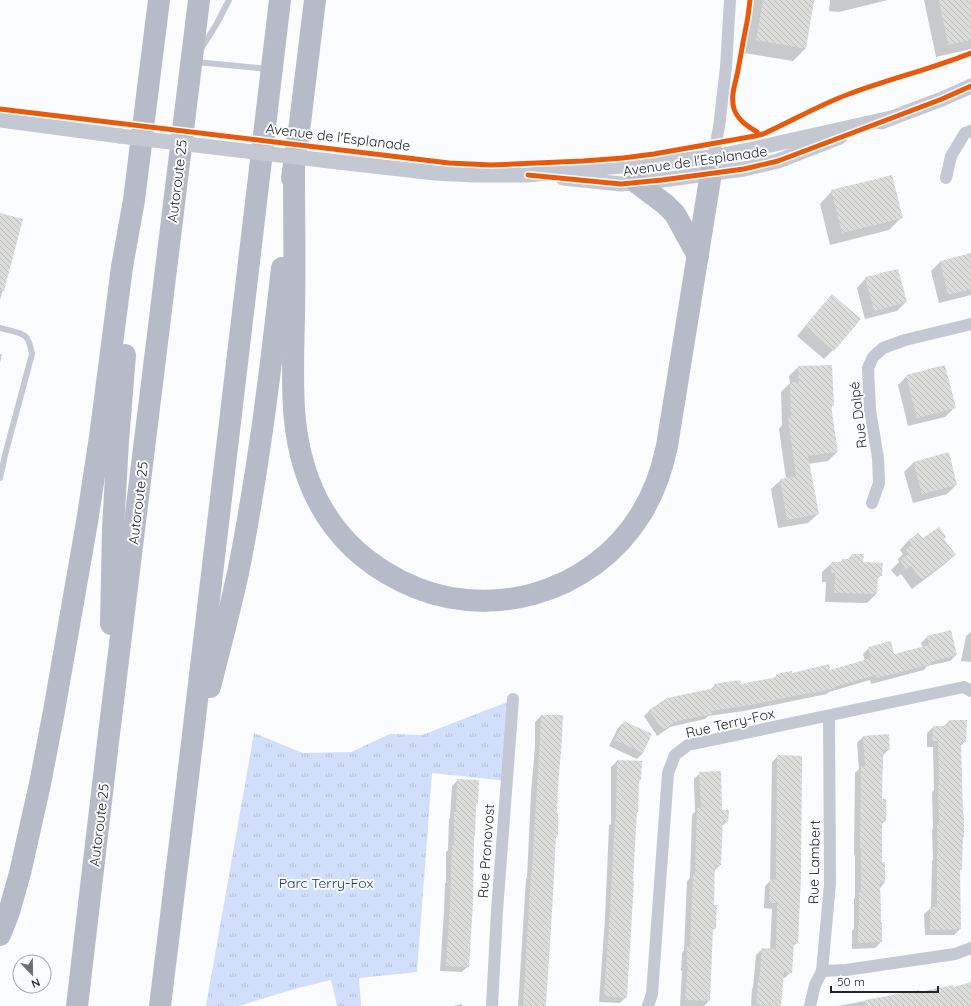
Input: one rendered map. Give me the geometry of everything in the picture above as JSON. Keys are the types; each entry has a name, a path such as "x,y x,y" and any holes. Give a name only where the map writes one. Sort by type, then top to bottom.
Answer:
{"highway":[{"path":"0,935 9,912 22,866 33,818 88,522 122,267 134,200 159,0"},
{"name":"Autoroute 25","path":"77,1006 199,0"},
{"path":"160,1006 280,0"},
{"path":"187,785 239,565 254,484 270,374 315,0"},
{"path":"294,165 293,396 296,434 305,470 316,496 338,532 355,550 373,565 413,587 438,595 464,600 490,601 510,599 544,591 568,581 588,570 606,556 628,533 649,501 663,463 669,435 712,165"},
{"path":"637,183 665,204 675,214 698,256"},
{"path":"108,742 113,529 118,441 132,268 134,200"}],"street":[{"path":"712,165 719,127 726,67 730,0"},
{"name":"Avenue de l'Esplanade","path":"0,120 120,136 435,173 507,176 712,165 744,169 778,161 942,99 971,86"},
{"path":"946,178 951,156 965,133 971,131"},
{"name":"Avenue de l'Esplanade","path":"528,175 621,184 637,183 712,165"},
{"name":"Rue Dalpé","path":"872,503 880,483 878,458 870,410 868,368 873,356 883,348 905,340 971,324"},
{"name":"Rue Terry-Fox","path":"648,1006 652,994 668,774 675,755 688,746 964,687 971,691"},
{"name":"Rue Pronovost","path":"492,1006 497,911 513,699"},
{"name":"Rue Lambert","path":"810,1006 815,985 822,971 830,884 829,716"},
{"path":"822,971 846,970 955,954 971,948"}],"lane":[{"path":"191,62 208,38 229,0"},
{"path":"191,62 272,69"},
{"path":"0,328 25,336 28,340 32,354 0,478"}],"green space":[{"name":"Parc Terry-Fox","path":"510,701 509,781 432,773 417,972 359,978 361,1006 337,1006 331,980 238,1006 206,1006 254,733 303,753 351,752 390,734 422,735"}],"building":[{"path":"763,0 814,0 806,49 756,40"},
{"path":"939,0 971,0 971,40 948,45"},
{"path":"892,175 903,218 842,233 831,190"},
{"path":"0,213 23,219 4,291 0,290"},
{"path":"971,253 971,289 948,295 940,261"},
{"path":"898,269 907,302 874,311 865,277"},
{"path":"832,294 861,319 834,351 805,326"},
{"path":"832,365 834,406 831,406 838,452 808,456 819,514 787,520 780,479 796,476 788,418 791,418 790,382 799,382 798,366"},
{"path":"945,365 956,408 917,418 906,375"},
{"path":"949,452 957,485 922,494 913,462"},
{"path":"939,527 946,537 944,539 956,555 921,580 911,566 906,569 900,560 909,554 906,549 912,545 909,540 918,533 923,538"},
{"path":"852,554 864,554 863,562 883,563 882,576 878,576 877,594 834,593 835,573 831,573 831,562 842,562 842,559 851,559"},
{"path":"951,630 957,655 930,662 931,664 877,678 876,675 814,693 711,711 712,714 677,721 663,730 649,710 667,698 715,688 714,684 740,680 741,684 777,677 776,674 792,671 792,673 829,664 830,670 871,658 868,647 891,641 894,654 929,645 927,636"},
{"path":"541,715 563,715 558,785 558,836 556,836 546,1006 523,1006 532,872"},
{"path":"949,720 967,720 966,742 961,742 964,837 962,870 960,870 961,929 930,930 930,907 937,907 937,823 939,823 938,741 932,741 933,726 948,726"},
{"path":"624,721 652,734 643,753 615,740"},
{"path":"889,734 890,750 883,750 882,799 886,799 886,821 882,821 882,862 885,862 885,883 880,883 882,942 858,943 859,892 861,892 861,766 865,766 863,736"},
{"path":"777,755 802,756 801,877 798,943 794,943 792,973 784,972 781,1006 756,1005 762,948 776,949 777,903 769,903 770,879 776,880"},
{"path":"617,760 642,761 641,780 639,780 627,998 604,996 616,818"},
{"path":"721,771 722,810 729,810 728,822 723,821 721,865 715,865 714,905 717,905 716,929 713,928 710,1001 685,1000 688,966 687,946 690,946 693,874 695,874 697,808 701,808 699,772"},
{"path":"457,779 479,780 474,836 473,903 469,967 446,966"},
{"path":"971,982 971,1006 865,1006 865,1000 953,985 954,987"}],"cycle path":[{"path":"750,0 734,89 733,104 740,120 757,132"},
{"path":"0,109 449,163 491,165 583,161 654,154 763,134 849,94 971,53"},
{"path":"528,175 621,184 744,169 778,161 942,99 971,86"}]}
